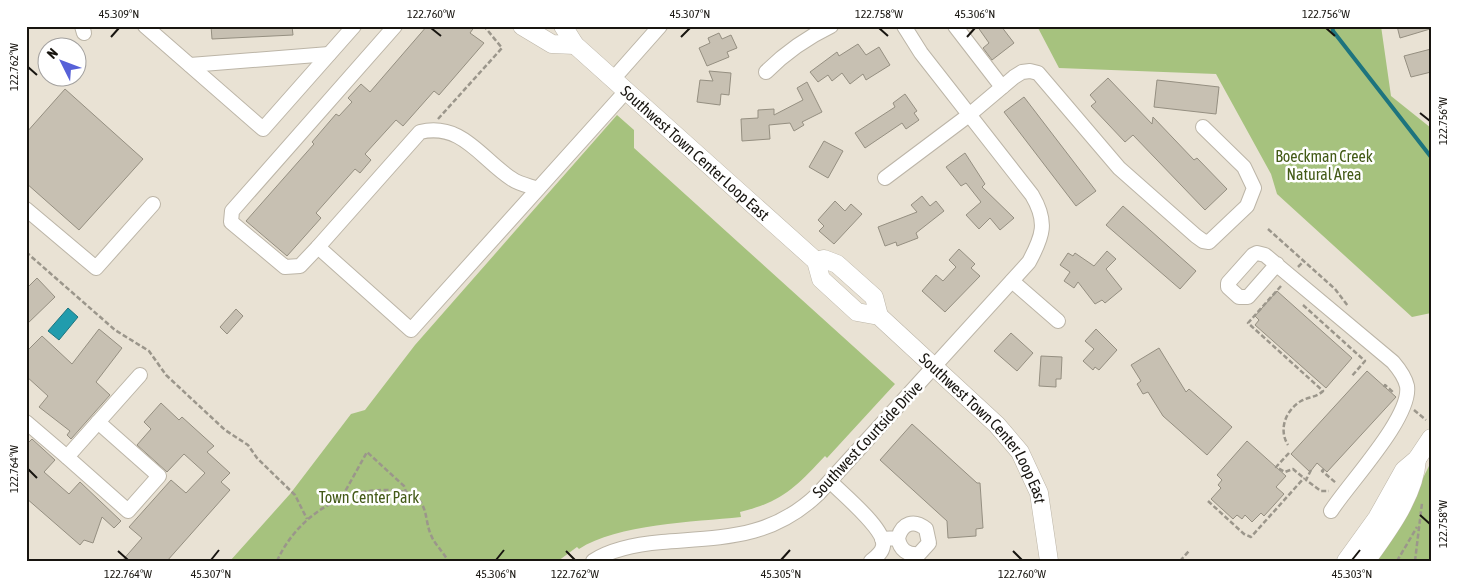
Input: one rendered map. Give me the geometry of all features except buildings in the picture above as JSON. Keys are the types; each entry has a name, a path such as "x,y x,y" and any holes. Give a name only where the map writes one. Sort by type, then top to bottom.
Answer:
{"main road":[{"path":"522,26 552,44 575,45"},
{"name":"Southwest Town Center Loop East","path":"564,26 575,45 816,261 824,259 832,261 851,276 874,298 879,316 997,425 1023,457 1039,493 1049,561"},
{"path":"1346,561 1377,518 1404,470 1417,459 1431,438"},
{"path":"1366,561 1408,492 1416,475 1417,459"}],"street":[{"path":"145,26 263,129 350,28"},
{"path":"395,26 232,211 231,222 285,267 300,266 420,132 436,128 458,134 513,180 538,189"},
{"path":"318,247 411,330 538,189 620,84 660,26"},
{"path":"766,72 784,53 811,35 831,26"},
{"name":"Southwest Courtside Drive","path":"593,561 609,553 641,544 754,532 774,525 797,512 830,481 1029,262 1040,242 1042,220 1039,207 1032,195 921,53 904,26"},
{"path":"955,26 1002,87"},
{"path":"190,65 329,54"},
{"path":"885,178 1022,72 1030,71 1038,73 1119,168 1196,236 1206,242 1215,237 1247,206 1254,188 1244,168 1203,127"},
{"path":"26,208 96,268 153,204"},
{"path":"1277,264 1286,281 1394,362 1407,386 1406,403 1387,434 1331,511"},
{"path":"1012,281 1058,321"},
{"path":"67,457 140,375"},
{"path":"26,422 128,511 159,476 98,422"},
{"path":"830,481 880,533 884,545 880,553 871,561"},
{"path":"882,539 898,538"}],"path":[{"path":"428,130 502,48 484,26"},
{"path":"26,252 115,330 150,351 166,375 225,430 248,445 257,458 295,495 307,519"},
{"path":"1288,445 1283,428 1287,414 1302,400 1323,391 1248,324 1304,261"},
{"path":"1286,281 1288,292"},
{"path":"1302,305 1365,361 1351,377"},
{"path":"1384,386 1398,395"},
{"path":"1411,407 1426,420"},
{"path":"341,498 367,452 404,486 406,492"},
{"path":"1289,453 1276,467 1284,472 1292,469 1321,491 1334,489 1338,484 1322,471 1324,469"},
{"path":"1208,501 1244,534 1250,537 1305,479 1311,470"},
{"path":"277,561 293,534 307,519 341,498 375,490 406,492 422,503 431,536 448,561"},
{"path":"1416,561 1422,497"},
{"path":"1397,561 1418,526"},
{"path":"1180,561 1189,551"}],"green space":[{"name":"Boeckman Creek Natural Area","path":"1037,26 1381,26 1391,96 1431,128 1431,313 1412,317 1277,194 1271,174 1216,74 1059,68"},
{"name":"Town Center Park","path":"617,115 634,130 634,148 895,384 827,458 825,456 796,485 778,498 740,512 741,517 679,523 614,534 579,549 577,547 558,561 230,561 290,494 351,414 365,410 415,345"},
{"path":"1431,462 1431,561 1375,561 1414,496"}],"water":[{"path":"68,308 78,317 59,340 48,331"}],"waterway":[{"path":"1332,26 1333,31 1431,157"}]}
